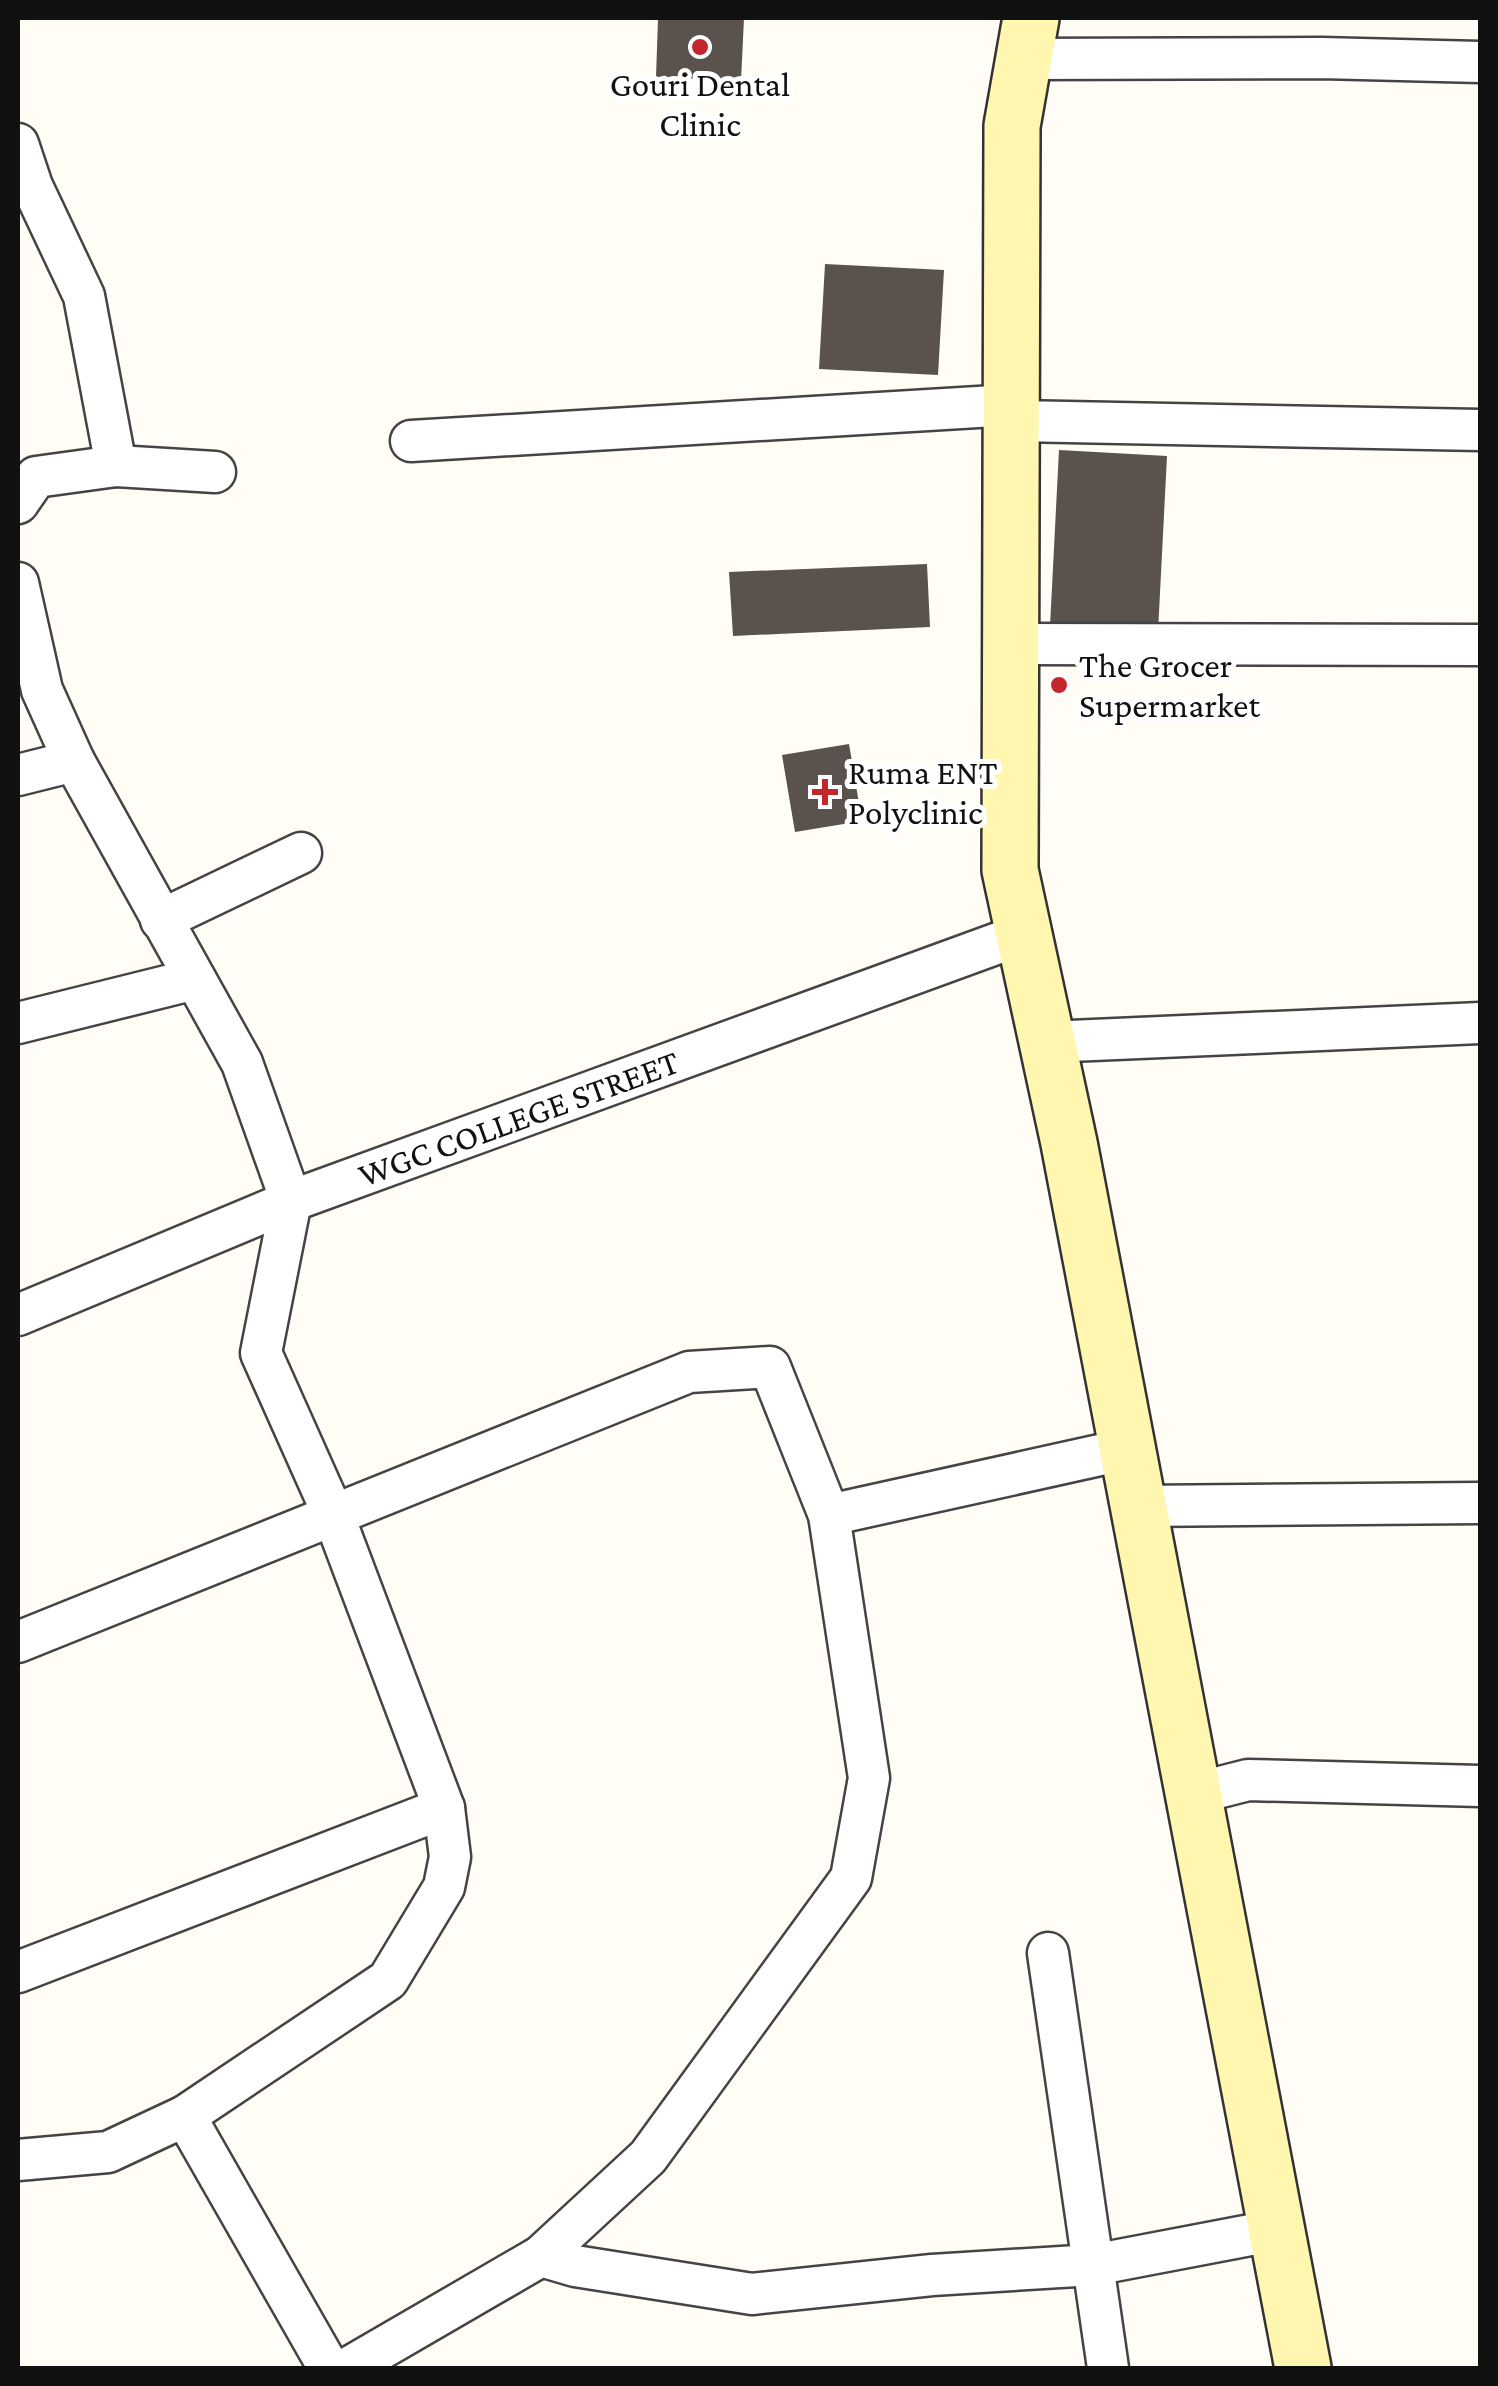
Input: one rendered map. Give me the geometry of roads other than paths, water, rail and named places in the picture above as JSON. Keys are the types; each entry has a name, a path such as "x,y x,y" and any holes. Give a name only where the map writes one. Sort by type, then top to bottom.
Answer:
{"street":[{"path":"1302,2368 1127,1449 1010,870 1012,126 1027,38 1321,58 1480,62"},
{"path":"18,144 32,186 84,296 116,466"},
{"path":"411,441 1011,413 1480,430"},
{"path":"18,502 36,478 116,466 215,472"},
{"path":"18,583 42,690 74,761 242,1063 291,1202 261,1353 333,1514 444,1808 450,1856 444,1888 388,1980 184,2116 108,2152 18,2160"},
{"path":"1010,644 1480,646"},
{"path":"18,775 74,761"},
{"path":"161,920 302,853"},
{"name":"WGC COLLEGE STREET","path":"18,1316 291,1202 1023,934"},
{"path":"18,1023 195,980"},
{"path":"1047,1042 1480,1023"},
{"path":"18,1642 689,1372 770,1368 828,1515 869,1778 851,1878 648,2156 540,2256 348,2368"},
{"path":"828,1515 1127,1449"},
{"path":"1138,1506 1480,1502"},
{"path":"1193,1794 1248,1780 1480,1786"},
{"path":"18,1972 444,1808"},
{"path":"1048,1953 1108,2368"},
{"path":"184,2116 329,2368"},
{"path":"540,2256 574,2266 752,2294 932,2275 1093,2265 1276,2230"}],"place":[{"name":"Gouri Dental Clinic","path":"700,47"},
{"name":"The Grocer Supermarket","path":"1059,685"},
{"name":"Ruma ENT Polyclinic","path":"825,792"}]}
